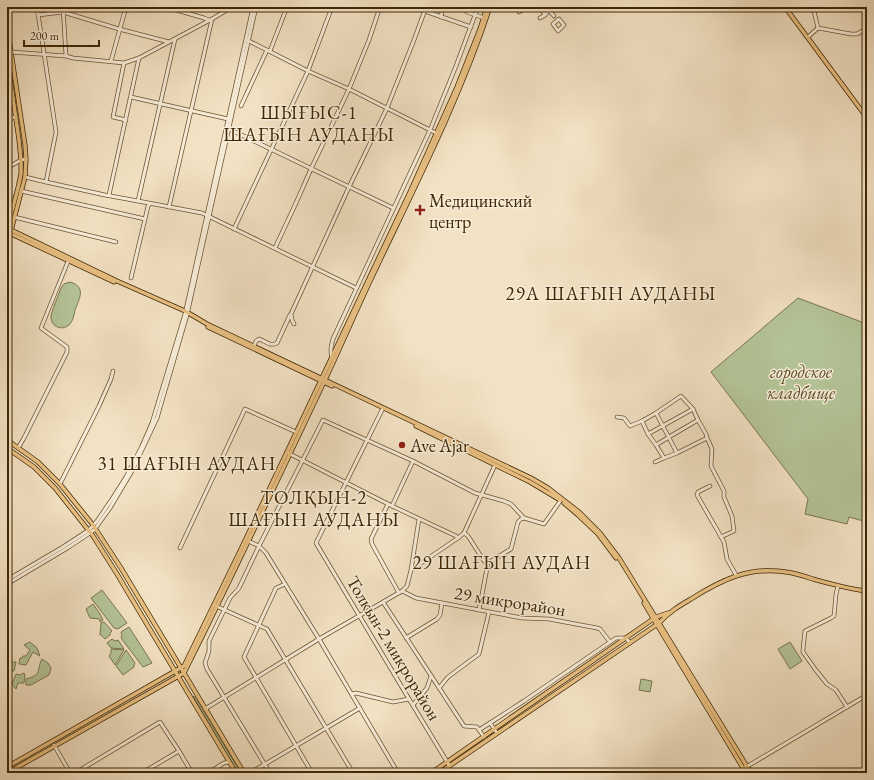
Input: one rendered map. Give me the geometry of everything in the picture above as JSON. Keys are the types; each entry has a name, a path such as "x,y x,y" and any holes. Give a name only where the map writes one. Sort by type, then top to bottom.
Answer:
{"main road":[{"path":"485,18 487,7"},
{"path":"7,773 54,745 184,673 465,77 490,7"},
{"path":"785,7 867,118"},
{"path":"7,25 25,145 24,159 8,230 7,246"},
{"path":"7,57 8,76 24,159 25,177 14,217 8,230"},
{"path":"8,230 186,313 322,380"},
{"path":"186,313 214,330 496,463 561,500 598,534 626,570 746,773"},
{"path":"7,440 38,462 60,484 94,527 121,568 244,773"},
{"path":"7,448 34,467 55,488 90,532 118,574 236,773"},
{"path":"55,488 60,484"},
{"path":"7,767 184,666 248,541 263,505"},
{"path":"439,773 448,764 484,737 496,731 630,643 658,623 669,613 710,586 736,575 757,572 786,572 838,586 867,590"},
{"path":"431,773 448,764 496,731 655,618 669,613"},
{"path":"658,623 751,773"},
{"path":"190,696 195,693"}],"street":[{"path":"37,7 54,109 56,132 46,182"},
{"path":"63,7 66,56"},
{"path":"111,62 126,7"},
{"path":"166,7 211,20"},
{"path":"11,52 66,56 124,63 139,58 211,20 232,7"},
{"path":"247,40 253,7"},
{"path":"7,584 69,547 90,532 110,508 132,471 157,418 186,313 247,40 256,7"},
{"path":"241,106 269,51 287,7"},
{"path":"234,229 308,71 332,7"},
{"path":"274,248 349,89 369,40 380,7"},
{"path":"413,7 471,27"},
{"path":"254,346 256,341 259,339 271,344 277,343 387,108 426,7"},
{"path":"441,17 443,7"},
{"path":"465,7 467,12 485,18"},
{"path":"332,359 331,343 333,338 430,130 478,7"},
{"path":"519,12 527,7"},
{"path":"540,7 545,14"},
{"path":"813,7 818,28"},
{"path":"540,18 545,14 547,8"},
{"path":"547,8 554,16"},
{"path":"38,15 63,12 169,42"},
{"path":"169,207 211,20"},
{"path":"808,37 818,28"},
{"path":"818,28 851,34 857,34 867,28"},
{"path":"138,201 175,39"},
{"path":"247,40 438,134"},
{"path":"109,195 139,58"},
{"path":"124,63 112,117 126,120"},
{"path":"8,76 14,74"},
{"path":"131,97 229,119"},
{"path":"7,121 16,116"},
{"path":"227,128 393,208"},
{"path":"7,168 24,159"},
{"path":"25,177 150,204 202,213 356,288"},
{"path":"22,191 145,219"},
{"path":"131,278 148,206 150,204"},
{"path":"14,217 116,242"},
{"path":"18,448 67,352 67,347 41,328 69,259"},
{"path":"291,314 294,324"},
{"path":"60,484 102,400 111,380 113,371"},
{"path":"617,417 624,418 630,426 642,421 681,396 692,409 706,434 712,451 711,466 724,491 724,497 732,516 734,531 721,537"},
{"path":"180,548 245,409 298,432"},
{"path":"346,483 383,409"},
{"path":"648,434 692,409"},
{"path":"656,412 677,454"},
{"path":"270,773 207,669 205,663 209,650 208,641 232,595 239,588 323,420 413,461 470,490 511,504 524,518 544,524 561,500"},
{"path":"656,445 698,420"},
{"path":"642,421 648,434 664,458"},
{"path":"655,462 677,454 707,438"},
{"path":"288,453 458,538"},
{"path":"392,506 413,461"},
{"path":"411,570 464,533 496,463"},
{"name":"Толкын-2 микрорайон","path":"346,483 316,543 448,764"},
{"path":"710,486 698,492 697,495 724,542 727,559 736,575"},
{"path":"388,504 371,539 372,544 399,593"},
{"path":"205,709 319,639 399,593 407,586 419,518"},
{"path":"479,610 488,563 511,549 518,522 524,518"},
{"path":"7,580 90,532"},
{"path":"464,533 468,536 484,561 488,563"},
{"path":"248,541 259,546 266,553 319,639 398,773"},
{"path":"285,584 276,588 244,658 312,773"},
{"path":"838,586 834,616 805,631 803,652 814,669 836,690 847,707"},
{"name":"29 микрорайон","path":"402,590 416,598 522,618 549,620 597,628 600,629 610,642"},
{"path":"383,602 464,726 477,727 484,737"},
{"path":"406,638 438,619 442,603"},
{"path":"215,606 267,629 353,773"},
{"path":"439,688 448,677 479,654 488,612"},
{"path":"479,730 616,638 626,638 630,643"},
{"path":"412,705 428,688 431,676"},
{"path":"352,694 356,693 393,702 409,699"},
{"path":"736,773 867,695"},
{"path":"250,773 360,708"},
{"path":"75,773 160,722 192,773"},
{"path":"490,723 496,731"},
{"path":"54,745 70,773"},
{"path":"142,773 179,751"},
{"path":"208,773 224,763 229,762"}],"green space":[{"path":"70,282 79,287 80,298 69,325 60,328 55,326 51,320 51,315 61,288 64,284"},
{"name":"городское кладбище","path":"798,298 867,324 867,522 849,517 847,524 805,514 808,499 711,372"},
{"path":"102,590 127,623 118,629 114,628 91,598"},
{"path":"93,604 103,620 100,622 100,619 90,618 86,609"},
{"path":"104,622 112,631 105,639 100,635 101,623"},
{"path":"129,627 152,663 143,667 121,638 121,632"},
{"path":"112,639 115,641 118,640 124,649 111,648 107,643"},
{"path":"30,642 37,648 40,656 33,652 26,665 19,664 20,658 26,656 30,650 24,645"},
{"path":"790,642 802,661 790,669 778,649"},
{"path":"111,649 124,650 115,665 109,656"},
{"path":"126,650 135,663 134,667 123,675 116,666"},
{"path":"42,659 48,663 51,668 49,675 31,685 26,685 26,679 37,674"},
{"path":"7,662 16,662 14,671 7,671"},
{"path":"24,673 24,683 18,683 16,689 12,684 16,674 20,675"},
{"path":"641,679 652,681 650,692 639,690"},
{"path":"194,696 241,773 238,773 193,697"}],"place":[{"name":"Медицинский центр","path":"420,210"},
{"name":"Ave Ajar","path":"402,445"}],"district":[{"name":"ШЫҒЫС-1 ШАҒЫН АУДАНЫ","path":"309,123"},
{"name":"29А ШАҒЫН АУДАНЫ","path":"611,293"},
{"name":"31 ШАҒЫН АУДАН","path":"187,463"},
{"name":"ТОЛҚЫН-2 ШАҒЫН АУДАНЫ","path":"314,508"},
{"name":"29 ШАҒЫН АУДАН","path":"502,562"}]}
